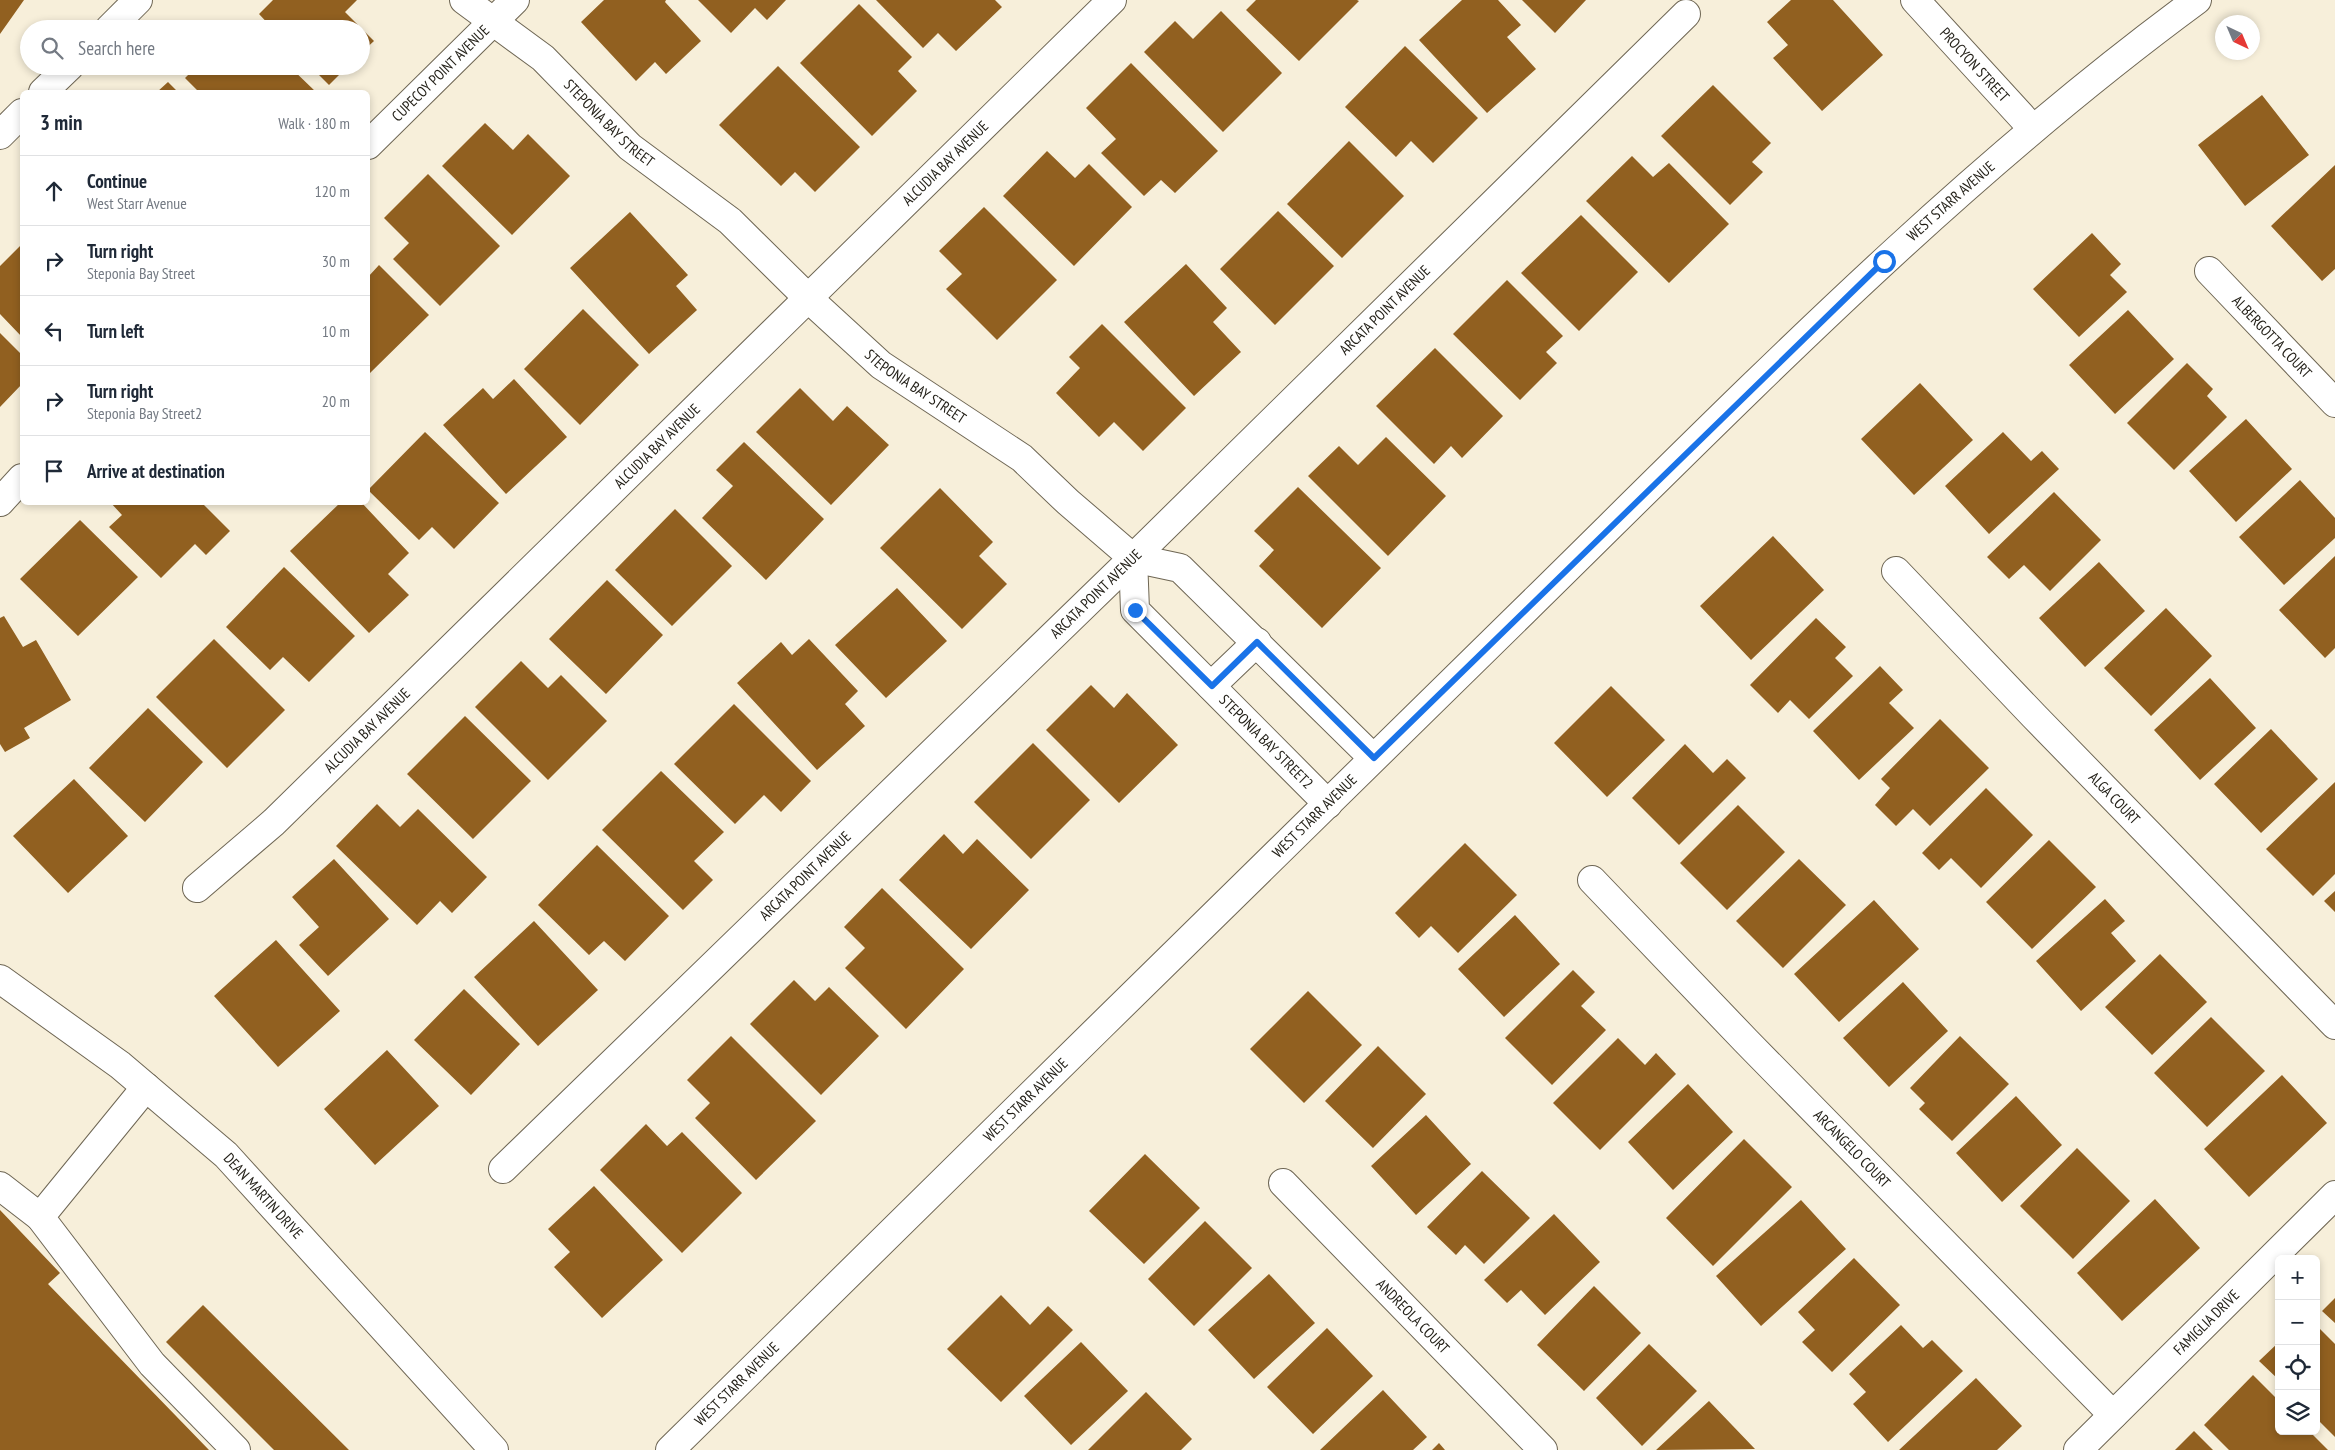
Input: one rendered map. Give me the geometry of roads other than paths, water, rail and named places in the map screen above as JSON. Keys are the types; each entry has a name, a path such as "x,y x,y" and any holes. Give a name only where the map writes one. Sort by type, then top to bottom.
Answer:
{"street":[{"path":"118,20 138,0"},
{"name":"STEPONIA BAY STREET","path":"464,0 543,58 630,147 730,221 809,299 881,365 1022,458 1068,502 1133,558 1180,568 1374,758"},
{"name":"CUPECOY POINT AVENUE","path":"370,143 515,0"},
{"name":"ALCUDIA BAY AVENUE","path":"197,888 274,822 1112,0"},
{"name":"PROCYON STREET","path":"1915,0 2032,129"},
{"name":"WEST STARR AVENUE","path":"670,1450 1374,758 1884,261 2032,129 2197,0"},
{"name":"ARCATA POINT AVENUE","path":"503,1169 1133,558 1686,14"},
{"path":"46,90 61,75"},
{"path":"0,135 20,115"},
{"name":"ALBERGOTTA COURT","path":"2209,271 2335,403"},
{"path":"0,502 20,480"},
{"name":"STEPONIA BAY STREET2","path":"1133,558 1135,610 1328,804"},
{"name":"ALGA COURT","path":"1896,571 2041,723 2335,1024"},
{"path":"1212,686 1257,642"},
{"name":"ARCANGELO COURT","path":"1592,880 1753,1048 2113,1415"},
{"name":"DEAN MARTIN DRIVE","path":"0,979 120,1065 226,1155 494,1450"},
{"path":"40,1217 146,1087"},
{"name":"ANDREOLA COURT","path":"1283,1183 1544,1450"},
{"path":"0,1186 40,1217 152,1364 236,1450"},
{"name":"FAMIGLIA DRIVE","path":"2078,1450 2335,1195"}]}
